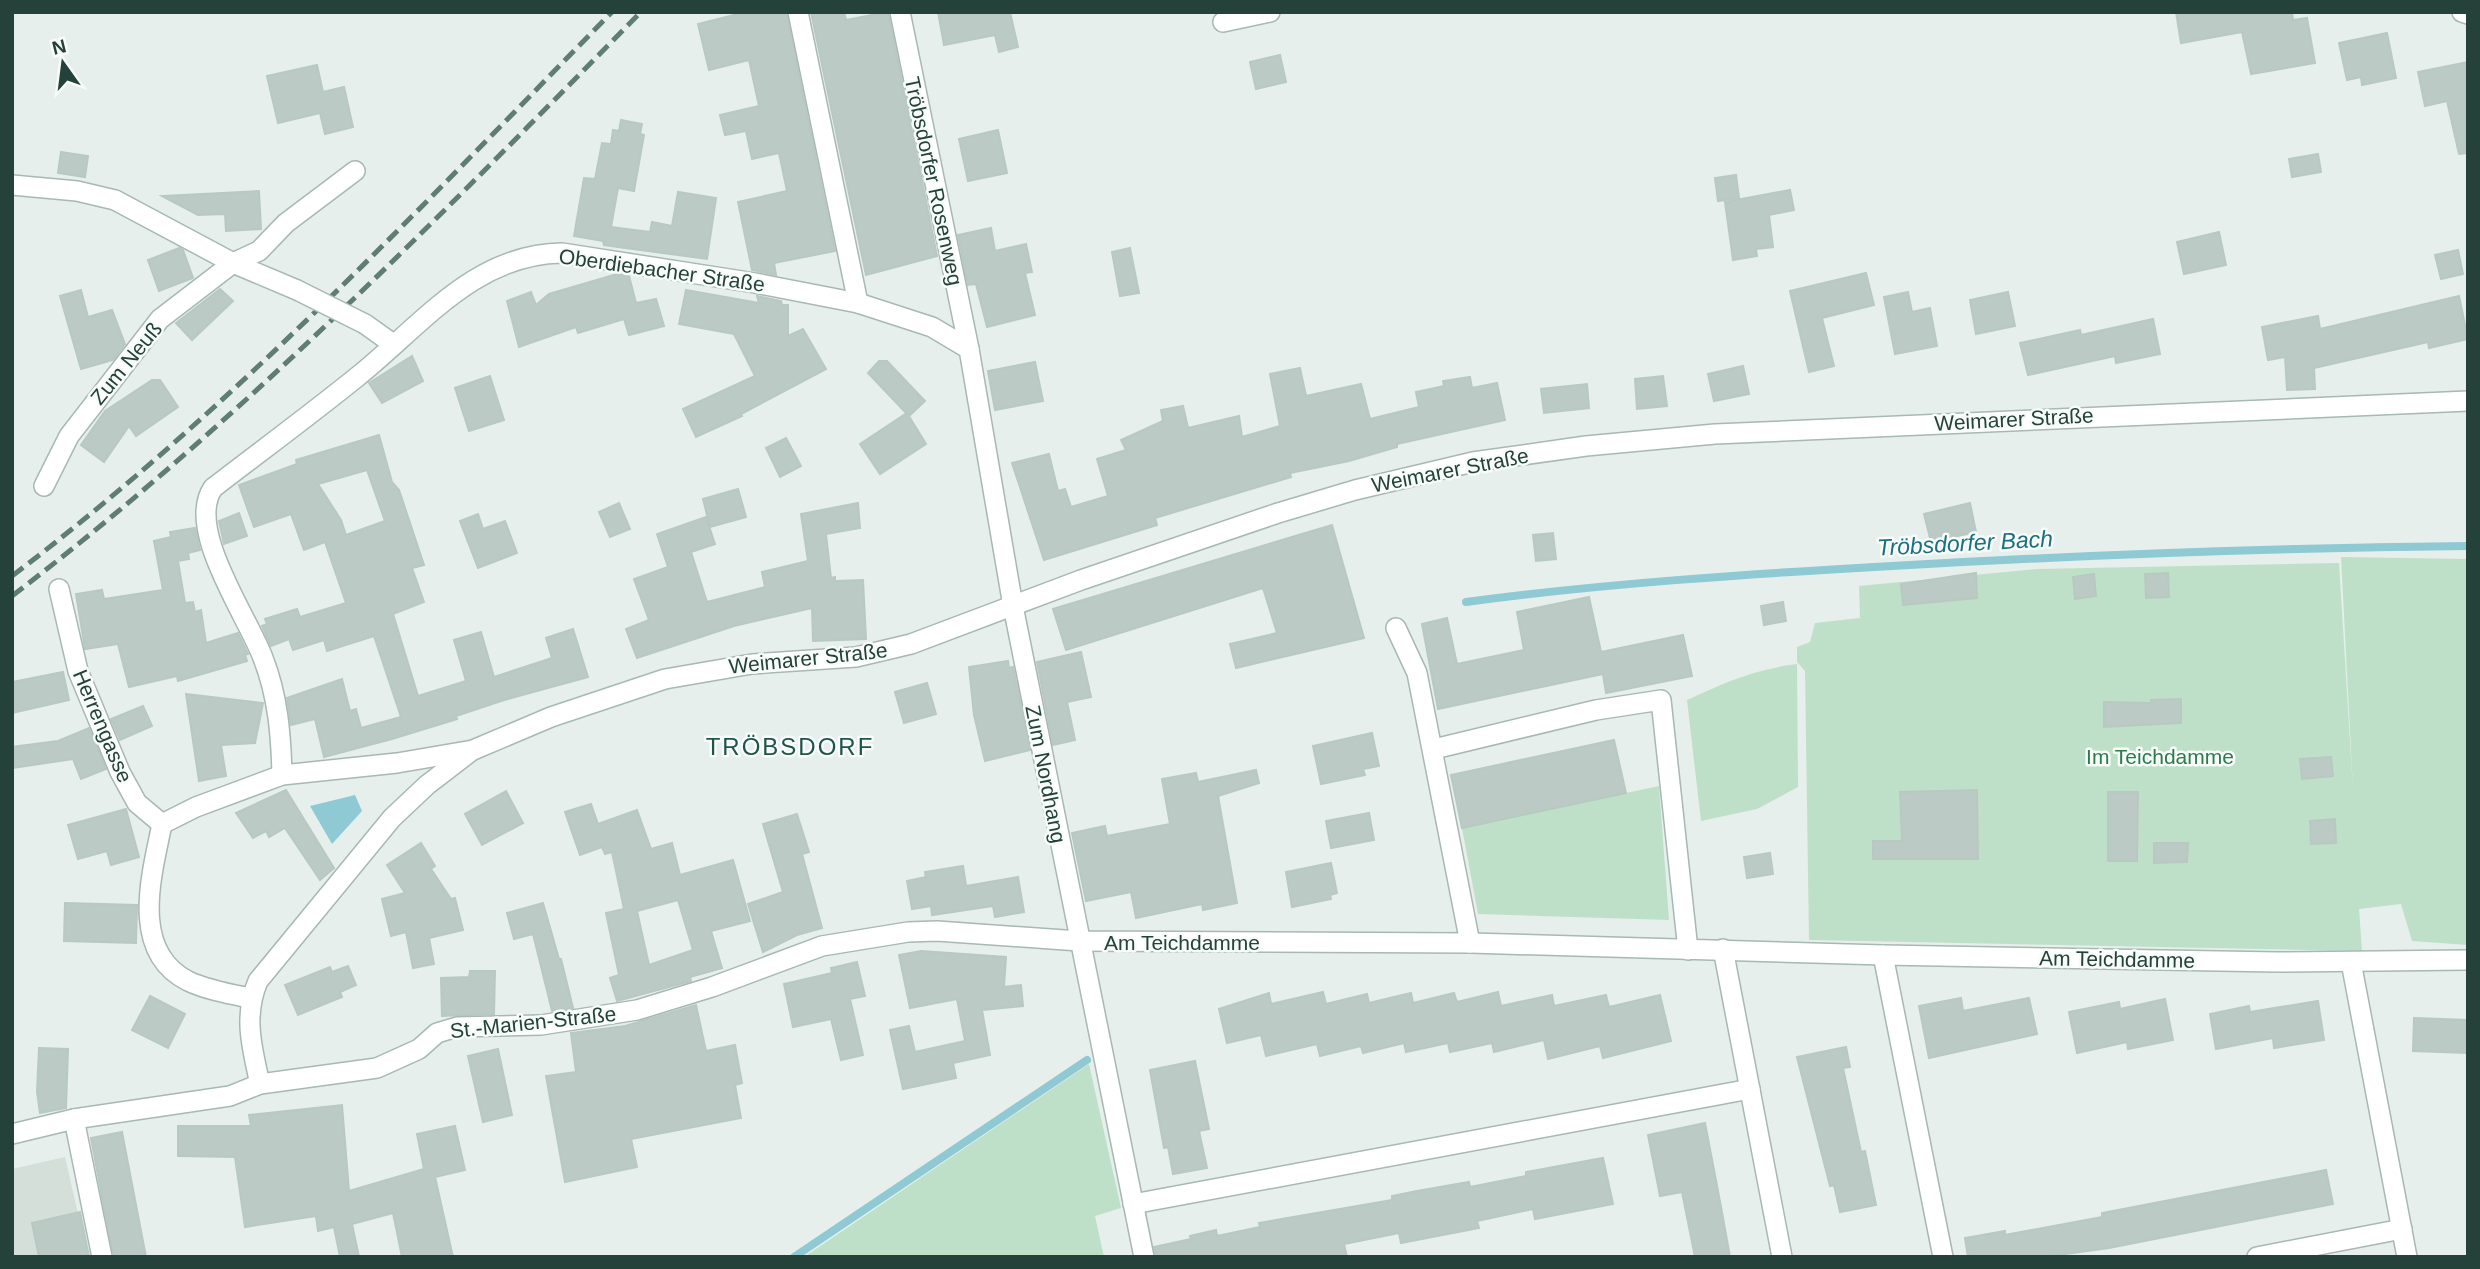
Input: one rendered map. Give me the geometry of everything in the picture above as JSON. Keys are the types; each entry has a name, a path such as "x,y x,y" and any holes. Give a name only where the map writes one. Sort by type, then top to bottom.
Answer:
{"street":[{"path":"798,12 858,303"},
{"name":"Tröbsdorfer Rosenweg","path":"900,12 969,349"},
{"path":"1223,22 1270,12"},
{"path":"2462,12 2468,14"},
{"name":"Zum Neuß","path":"44,486 69,436 160,318 233,263 259,251 286,223 355,171"},
{"path":"12,185 77,191 115,200 233,263 297,290 365,324 393,344"},
{"name":"Oberdiebacher Straße","path":"282,775 281,733 273,690 263,657 217,557 205,512 206,498 213,488 360,374 470,281 506,263 538,253 562,253 755,283 858,303 932,327 969,349"},
{"path":"969,349 1013,606"},
{"name":"Weimarer Straße","path":"162,824 196,807 282,775 397,763 473,750 551,717 665,679 714,669 856,657 892,650 1081,580 1355,490 1473,462 1715,434 2468,401"},
{"name":"Herrengasse","path":"60,589 78,671 120,772 137,803 162,824"},
{"name":"Zum Nordhang","path":"1013,606 1079,941"},
{"path":"1396,628 1417,673 1470,943"},
{"path":"1434,749 1596,710 1661,700 1689,950"},
{"name":"Weimarer Straße","path":"250,999 258,981 392,818 427,785 473,750"},
{"path":"162,824 149,891 148,915 161,958 188,981 250,999 248,1017 260,1084"},
{"name":"St.-Marien-Straße","path":"12,1134 74,1119 230,1096 260,1084 377,1068 419,1049 437,1033 457,1027 541,1025 637,1010 712,987 822,946 849,940 937,931 1079,941"},
{"name":"Am Teichdamme","path":"1144,1257 1079,941 1470,943 1884,955 2351,962 2468,960"},
{"path":"1724,949 1782,1257"},
{"path":"1884,955 1943,1257"},
{"path":"2351,962 2407,1257"},
{"path":"1133,1205 1750,1089"},
{"path":"74,1119 103,1257"},
{"path":"2257,1257 2402,1229"}],"shaded area":[{"path":"65,1157 88,1257 12,1257 12,1169"}],"green space":[{"name":"Im Teichdamme","path":"2341,557 2468,559 2468,945 2412,941 2401,904 2359,909 2362,951 1809,940 1805,671 1797,662 1797,647 1810,642 1815,623 1860,618 1859,586 2037,569 2339,563 2353,790"},
{"path":"1797,664 1798,787 1757,809 1701,821 1687,700 1740,678"},
{"path":"1659,786 1669,920 1478,914 1462,828"},
{"path":"1089,1064 1121,1208 1095,1216 1104,1257 804,1257"}],"water":[{"path":"355,795 362,811 332,844 310,806"}],"building":[{"path":"746,12 786,12 835,251 774,263 776,275 752,270 738,202 787,191 779,153 752,159 746,131 725,135 720,115 759,106 749,60 709,70 698,24"},
{"path":"811,12 844,12 846,20 888,12 937,256 866,275"},
{"path":"938,12 1010,12 1018,47 999,52 995,35 944,45"},
{"path":"2176,12 2292,12 2293,20 2307,18 2315,63 2251,74 2242,32 2181,43"},
{"path":"2387,33 2396,78 2362,85 2361,77 2347,80 2339,43"},
{"path":"1280,55 1286,82 1256,89 1250,62"},
{"path":"2468,62 2468,153 2459,154 2447,101 2425,106 2418,72"},
{"path":"317,65 323,92 344,87 353,127 325,134 320,113 278,123 267,76"},
{"path":"621,120 642,124 640,134 644,135 634,191 618,188 611,227 650,232 652,222 672,226 678,192 716,198 707,259 604,245 603,241 574,236 584,178 595,179 602,143 611,144 613,130 619,131"},
{"path":"998,130 1007,173 968,181 959,139"},
{"path":"61,152 88,156 85,177 58,173"},
{"path":"2318,154 2321,172 2292,177 2289,159"},
{"path":"1736,175 1739,198 1718,201 1715,178"},
{"path":"1790,190 1794,210 1769,215 1773,247 1756,249 1757,256 1733,260 1725,202"},
{"path":"259,191 261,229 226,231 225,214 198,215 162,196"},
{"path":"991,228 995,251 1026,244 1032,272 1025,273 1035,315 987,327 976,284 968,285 958,235"},
{"path":"2219,232 2226,265 2184,274 2177,242"},
{"path":"179,248 183,250 193,278 159,291 148,260"},
{"path":"1130,248 1139,293 1120,296 1112,252"},
{"path":"2458,250 2463,274 2441,279 2435,255"},
{"path":"1866,273 1874,305 1822,318 1834,366 1809,372 1790,291"},
{"path":"617,274 629,276 636,303 656,299 664,326 629,335 624,319 578,333 576,327 519,347 507,301 531,292 536,305 549,294"},
{"path":"220,289 233,301 192,340 176,323"},
{"path":"81,290 88,317 112,310 125,344 113,360 81,369 60,296"},
{"path":"686,290 759,303 757,296 781,301 782,305 788,305 788,336 803,329 826,369 741,414 742,416 696,437 683,409 755,376 734,334 679,324"},
{"path":"1908,292 1912,312 1930,308 1937,346 1895,354 1884,297"},
{"path":"2008,292 2015,326 1976,334 1970,300"},
{"path":"2459,296 2468,339 2429,348 2428,342 2314,368 2315,389 2287,390 2285,357 2268,360 2262,327 2318,316 2320,329"},
{"path":"2153,319 2160,354 2116,363 2115,356 2028,375 2020,343 2080,330 2081,335"},
{"path":"412,356 423,381 382,403 369,383"},
{"path":"879,361 887,361 925,401 909,416 868,373"},
{"path":"1035,362 1043,401 995,410 988,371"},
{"path":"1743,366 1749,394 1714,401 1708,374"},
{"path":"1300,368 1306,396 1361,384 1370,419 1419,407 1416,392 1444,386 1443,381 1470,377 1472,388 1497,383 1505,420 1397,444 1397,447 1349,461 1290,473 1291,477 1155,518 1157,525 1044,560 1012,463 1049,454 1058,491 1065,489 1071,507 1108,496 1097,459 1126,450 1121,440 1163,421 1161,410 1183,406 1188,428 1239,416 1242,437 1280,426 1270,374"},
{"path":"490,376 504,420 469,431 455,388"},
{"path":"1663,376 1667,406 1637,409 1635,379"},
{"path":"152,380 160,380 178,407 136,436 129,426 104,462 81,445 105,411"},
{"path":"1587,384 1589,408 1544,413 1541,389"},
{"path":"907,413 926,444 880,474 860,444"},
{"path":"379,435 392,482 399,490 424,565 412,568 424,602 393,614 418,696 466,681 454,640 481,632 494,677 552,658 546,638 573,629 588,677 501,701 456,716 457,719 392,739 324,757 315,719 291,725 287,698 342,679 350,711 356,709 361,728 401,717 374,636 327,651 324,640 293,650 289,639 271,646 262,626 267,624 265,619 297,609 300,617 346,603 325,542 304,550 291,514 254,527 239,485 297,464 296,460","holes":["367,470 385,521 346,535 341,520 318,484"]},
{"path":"786,438 801,466 780,477 766,448"},
{"path":"738,489 746,517 710,527 703,499"},
{"path":"619,503 630,529 610,537 599,512"},
{"path":"858,503 860,528 826,534 831,578 835,577 835,581 863,580 866,639 813,641 812,608 734,626 637,658 626,629 649,620 634,579 668,567 657,534 706,517 715,544 691,552 707,602 765,587 762,572 808,561 801,514"},
{"path":"1970,503 1976,532 1931,542 1924,514"},
{"path":"239,513 247,536 224,544 219,521"},
{"path":"478,514 483,529 505,521 517,553 478,568 460,521"},
{"path":"1332,525 1364,638 1236,668 1230,644 1277,633 1263,588 1066,650 1053,609"},
{"path":"195,528 200,550 188,553 189,559 178,561 185,603 193,602 195,612 201,610 206,643 238,633 248,654 245,655 247,661 178,681 177,676 129,687 118,644 85,649 76,594 102,590 104,599 163,590 154,541 171,537 170,532"},
{"path":"1553,533 1556,559 1536,561 1533,535"},
{"path":"1976,573 1977,598 1903,605 1901,584"},
{"path":"2168,573 2169,597 2146,598 2145,574"},
{"path":"2094,574 2096,596 2075,599 2073,577"},
{"path":"1589,597 1601,652 1683,635 1692,676 1606,693 1603,674 1438,709 1422,624 1447,618 1457,664 1524,650 1517,612"},
{"path":"1783,602 1786,621 1764,625 1761,606"},
{"path":"1081,652 1091,697 1067,702 1075,740 1053,745 1037,662"},
{"path":"1008,661 1009,668 1013,667 1030,750 985,761 974,715 969,667"},
{"path":"63,672 69,700 12,713 12,682"},
{"path":"927,683 936,714 904,723 895,692"},
{"path":"186,694 263,703 255,743 221,745 226,776 199,781"},
{"path":"2181,699 2181,723 2104,727 2104,702 2152,703 2151,700"},
{"path":"143,706 152,726 120,740 111,719"},
{"path":"89,728 106,769 81,779 73,759 12,768 12,747 58,741"},
{"path":"1372,733 1379,766 1363,769 1365,775 1321,784 1313,746"},
{"path":"1614,740 1626,793 1462,828 1451,775"},
{"path":"2331,757 2333,776 2302,779 2300,759"},
{"path":"1256,770 1259,783 1218,796 1237,903 1203,910 1202,904 1136,918 1131,892 1086,901 1072,833 1105,826 1107,836 1170,824 1162,779 1196,773 1198,782"},
{"path":"286,790 334,868 320,880 285,828 269,837 266,831 253,838 236,813"},
{"path":"1977,790 1978,859 1873,859 1873,841 1902,841 1900,792"},
{"path":"506,791 523,823 482,845 465,814"},
{"path":"2108,792 2138,792 2137,861 2108,861"},
{"path":"591,804 598,824 637,810 651,849 672,843 680,875 733,860 750,921 711,931 722,968 690,977 691,981 617,1001 610,978 619,975 606,913 624,909 612,852 605,854 602,847 580,855 565,812","holes":["678,900 693,950 649,965 637,911"]},
{"path":"126,809 139,857 111,865 107,851 78,859 68,825"},
{"path":"1369,813 1374,840 1331,848 1326,821"},
{"path":"797,814 809,852 802,854 822,928 797,935 763,952 748,904 783,892 763,824"},
{"path":"2335,819 2336,843 2311,844 2310,821"},
{"path":"421,843 435,866 431,869 451,899 455,898 463,930 429,938 434,964 413,968 406,932 391,936 382,899 405,893 387,865"},
{"path":"2154,843 2188,843 2187,862 2154,863"},
{"path":"1770,853 1773,874 1747,878 1744,857"},
{"path":"1331,863 1337,893 1330,895 1331,899 1292,907 1286,872"},
{"path":"963,866 966,886 1018,877 1024,912 995,917 993,906 932,915 931,906 912,909 907,881 926,877 925,872"},
{"path":"65,903 137,905 136,943 64,941"},
{"path":"543,903 573,1008 552,1011 533,934 514,939 507,913"},
{"path":"921,951 1006,957 1004,987 1021,985 1023,1006 982,1010 990,1055 953,1063 956,1078 903,1089 890,1030 909,1026 915,1052 965,1041 957,999 910,1008 899,955"},
{"path":"857,962 865,996 850,999 863,1055 841,1060 831,1019 793,1027 784,984 832,973 831,968"},
{"path":"348,966 356,985 340,992 342,997 298,1015 285,985 330,967 332,972"},
{"path":"470,971 495,971 494,1014 442,1016 441,978 469,977"},
{"path":"1323,992 1326,1004 1367,994 1369,1003 1411,993 1413,1003 1454,993 1457,1002 1498,992 1501,1006 1552,995 1554,1006 1606,995 1609,1007 1660,995 1671,1041 1603,1058 1600,1046 1548,1059 1544,1040 1494,1052 1492,1043 1450,1052 1448,1043 1406,1052 1404,1043 1363,1053 1361,1046 1320,1056 1317,1044 1266,1056 1261,1035 1227,1043 1219,1009 1269,993 1271,1004"},
{"path":"150,996 185,1014 168,1048 132,1030"},
{"path":"1961,998 1963,1011 2029,998 2037,1034 1929,1058 1919,1006"},
{"path":"2165,999 2173,1040 2128,1049 2127,1042 2077,1053 2069,1012 2119,1002 2120,1009"},
{"path":"2318,1001 2324,1040 2274,1048 2273,1038 2216,1049 2210,1014 2249,1006 2250,1012"},
{"path":"696,1005 706,1051 735,1045 742,1083 735,1085 741,1118 631,1139 637,1167 565,1182 546,1076 576,1072 571,1033 625,1026"},
{"path":"2414,1018 2468,1020 2468,1053 2413,1051"},
{"path":"1846,1047 1850,1067 1843,1068 1861,1152 1865,1151 1876,1205 1840,1212 1834,1185 1830,1186 1797,1057"},
{"path":"39,1048 68,1049 66,1108 40,1113 37,1092"},
{"path":"498,1049 512,1115 483,1122 468,1056"},
{"path":"1195,1061 1209,1129 1199,1131 1207,1168 1173,1174 1168,1147 1164,1148 1150,1070"},
{"path":"342,1105 349,1191 424,1169 417,1134 455,1126 465,1170 435,1177 453,1257 402,1257 393,1213 352,1224 359,1257 340,1257 334,1227 318,1231 316,1216 245,1227 235,1157 178,1156 178,1126 251,1126 249,1115"},
{"path":"1705,1123 1730,1257 1695,1257 1682,1192 1660,1196 1648,1135"},
{"path":"122,1132 146,1257 114,1257 104,1207 91,1138"},
{"path":"1603,1158 1613,1204 1535,1219 1533,1209 1477,1221 1479,1228 1401,1243 1399,1233 1344,1244 1347,1257 1156,1257 1154,1247 1216,1230 1217,1236 1260,1227 1259,1223 1392,1200 1392,1196 1469,1182 1470,1187 1526,1176 1526,1172"},
{"path":"2326,1170 2333,1204 2109,1248 2044,1257 1968,1257 1965,1238 2005,1231 2005,1235 2102,1217 2102,1213"},
{"path":"80,1212 89,1257 39,1257 32,1223"}],"waterway":[{"name":"Tröbsdorfer Bach","path":"1466,602 1626,584 1892,566 2180,553 2468,546"},
{"path":"794,1257 1087,1060"}],"railway":[{"path":"12,576 93,512 247,376 396,233 612,12"},
{"path":"12,596 96,529 258,389 414,241 641,12"}],"district":[{"name":"TRÖBSDORF","path":"790,746"}]}
